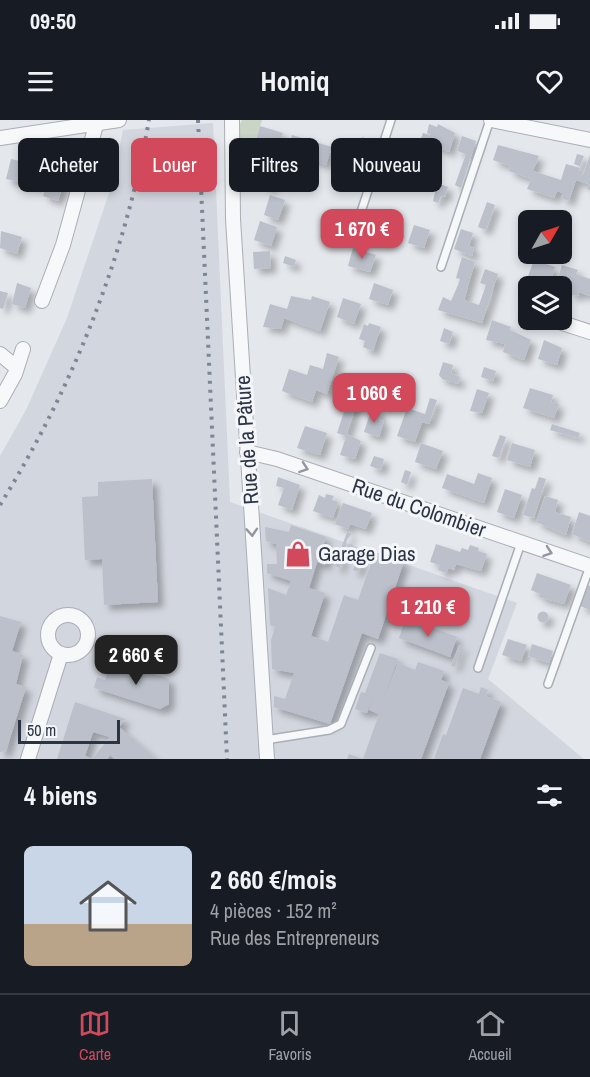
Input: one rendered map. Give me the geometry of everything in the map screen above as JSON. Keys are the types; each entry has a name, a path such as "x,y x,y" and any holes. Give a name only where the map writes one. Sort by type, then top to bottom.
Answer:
{"street":[{"path":"0,138 73,124 96,124 119,120"},
{"name":"Rue de la Pâture","path":"231,120 233,219 267,759"},
{"path":"491,120 590,140"},
{"path":"42,301 63,244 96,124"},
{"path":"572,326 590,332"},
{"path":"0,401 17,368 22,349"},
{"path":"0,354 17,368"},
{"name":"Rue du Colombier","path":"248,452 277,459 590,566"},
{"path":"28,759 61,654"}],"lane":[{"path":"360,215 391,120"},
{"path":"441,267 491,120"},
{"path":"478,668 521,543"},
{"path":"548,684 590,566"},
{"path":"266,740 329,730 341,724 370,648"}],"shaded area":[{"path":"213,123 214,138 131,138 131,192 216,192 230,502 517,603 488,679 584,759 0,759 0,456 26,410 67,318 109,192 119,192 119,150 123,130"}],"green space":[{"path":"242,120 262,120 256,138 239,138 238,128"}],"building":[{"path":"429,124 437,127 438,124 455,133 449,152 442,149 442,138 421,138 423,133 431,135 427,133"},
{"path":"260,126 283,133 281,138 256,138"},
{"path":"462,136 476,141 461,188 455,185 466,154 457,151"},
{"path":"319,143 331,147 326,165 319,162"},
{"path":"498,145 539,156 533,171 561,180 566,164 580,168 578,174 583,175 590,155 590,190 587,189 589,184 576,180 569,201 561,198 563,193 557,191 554,198 527,189 531,179 509,171 510,166 493,160"},
{"path":"577,154 584,156 580,166 574,164"},
{"path":"11,159 18,161 18,182 6,179"},
{"path":"442,185 448,187 445,197 441,196 438,203 433,201 435,192 442,192"},
{"path":"44,192 61,192 58,201 43,196"},
{"path":"270,195 285,200 278,220 264,215"},
{"path":"487,202 495,205 486,230 478,227"},
{"path":"367,217 392,225 387,241 361,233"},
{"path":"260,221 277,227 271,246 254,240"},
{"path":"414,225 430,230 424,248 408,243"},
{"path":"461,229 473,233 469,246 474,248 472,256 454,249"},
{"path":"1,231 22,237 17,254 0,248"},
{"path":"353,248 376,255 370,272 348,266"},
{"path":"270,251 271,268 254,269 253,252"},
{"path":"285,256 296,260 294,267 283,263"},
{"path":"462,257 475,262 464,300 479,305 486,285 480,283 485,269 498,274 482,323 438,310 443,297 451,301 460,279 456,278"},
{"path":"533,264 555,267 552,276 528,276"},
{"path":"562,265 578,270 576,274 590,279 590,296 579,292 578,296 572,294 572,276 559,276"},
{"path":"17,283 31,288 25,308 12,304"},
{"path":"374,283 393,290 388,305 369,299"},
{"path":"0,291 8,293 3,309 0,308"},
{"path":"291,296 311,300 312,296 330,302 320,331 284,318 281,329 263,327 270,304 287,309"},
{"path":"343,298 361,304 354,324 337,317"},
{"path":"492,320 511,327 510,330 531,340 524,360 503,352 505,344 486,340"},
{"path":"369,323 381,327 373,351 363,347 365,341 359,339 364,324 368,326"},
{"path":"444,328 453,332 449,344 440,341"},
{"path":"544,340 562,348 557,365 538,359"},
{"path":"327,353 339,357 327,394 316,390 312,402 282,391 289,369 307,375 310,365 323,369"},
{"path":"443,362 453,365 451,373 460,377 458,384 442,379 439,375"},
{"path":"484,367 496,371 493,381 481,377"},
{"path":"345,388 360,393 346,436 337,433 345,409 338,407"},
{"path":"530,388 553,395 551,402 559,404 554,418 523,408"},
{"path":"477,389 489,393 482,413 470,411"},
{"path":"430,398 437,400 429,424 422,422 415,442 397,436 407,408 425,414"},
{"path":"372,408 381,412 379,419 384,421 379,437 364,432"},
{"path":"552,424 580,433 578,438 550,430"},
{"path":"305,426 327,433 320,455 297,448"},
{"path":"347,434 361,441 355,459 340,455"},
{"path":"500,435 506,437 499,458 492,456"},
{"path":"421,443 443,451 436,469 415,462"},
{"path":"512,443 535,450 530,467 507,460"},
{"path":"374,456 384,459 381,470 370,466"},
{"path":"405,470 411,472 407,485 401,482"},
{"path":"478,473 492,478 484,503 442,488 447,474 474,484"},
{"path":"278,477 300,485 292,510 278,505 284,488 276,486"},
{"path":"539,477 546,479 534,518 523,515 532,488 535,489"},
{"path":"152,479 158,602 104,605 102,559 85,560 82,497 98,496 98,482"},
{"path":"505,489 522,495 514,518 497,512"},
{"path":"326,494 334,496 332,500 338,502 333,518 313,511 319,495 325,498"},
{"path":"545,496 558,500 555,512 571,517 566,535 536,522"},
{"path":"343,503 372,513 366,529 350,524 348,529 335,524"},
{"path":"579,512 590,516 590,542 572,534"},
{"path":"291,525 326,537 322,549 329,552 325,565 317,562 309,588 325,593 311,636 328,642 344,595 358,600 375,552 404,561 378,639 362,633 330,724 274,707 274,696 285,699 294,673 272,669 271,640 275,627 270,625 268,588 286,595 291,581 267,573 267,564 277,564 276,544 266,541 265,527 289,532"},
{"path":"347,532 352,533 347,540 340,568 335,566"},
{"path":"436,544 460,552 462,548 468,550 470,545 479,548 478,551 487,554 481,571 456,564 454,570 448,568 446,573 438,570 440,565 430,562"},
{"path":"357,558 362,560 358,572 353,570"},
{"path":"537,573 571,585 564,604 539,597 540,594 531,590"},
{"path":"587,585 590,586 590,610 580,606"},
{"path":"543,612 547,613 547,621 543,622 539,621 538,617 539,613"},
{"path":"0,616 21,622 12,651 23,655 16,684 26,687 6,751 0,752"},
{"path":"406,618 457,637 450,657 399,638"},
{"path":"508,639 527,645 521,661 502,655"},
{"path":"532,644 553,651 549,663 528,656"},
{"path":"459,645 462,646 455,667 451,666"},
{"path":"380,653 398,659 383,700 398,663 415,670 418,662 444,671 441,680 449,683 421,759 363,759 379,714 369,710 373,696 367,713 355,709 361,692 365,693"},
{"path":"112,661 169,679 169,704 160,709 94,688 97,677 105,680"},
{"path":"481,687 488,690 485,696 501,702 480,759 434,759 443,734 446,735 463,688 479,694"},
{"path":"75,702 125,719 119,727 156,759 115,759 110,755 107,759 92,759 57,759","holes":["93,732 110,737 92,759 85,756"]},
{"path":"349,754 363,759 347,759"}],"railway":[{"path":"0,505 51,414 93,320 126,221 149,120"},
{"path":"198,120 227,759"}],"place":[{"name":"Garage Dias","path":"298,554"}]}
